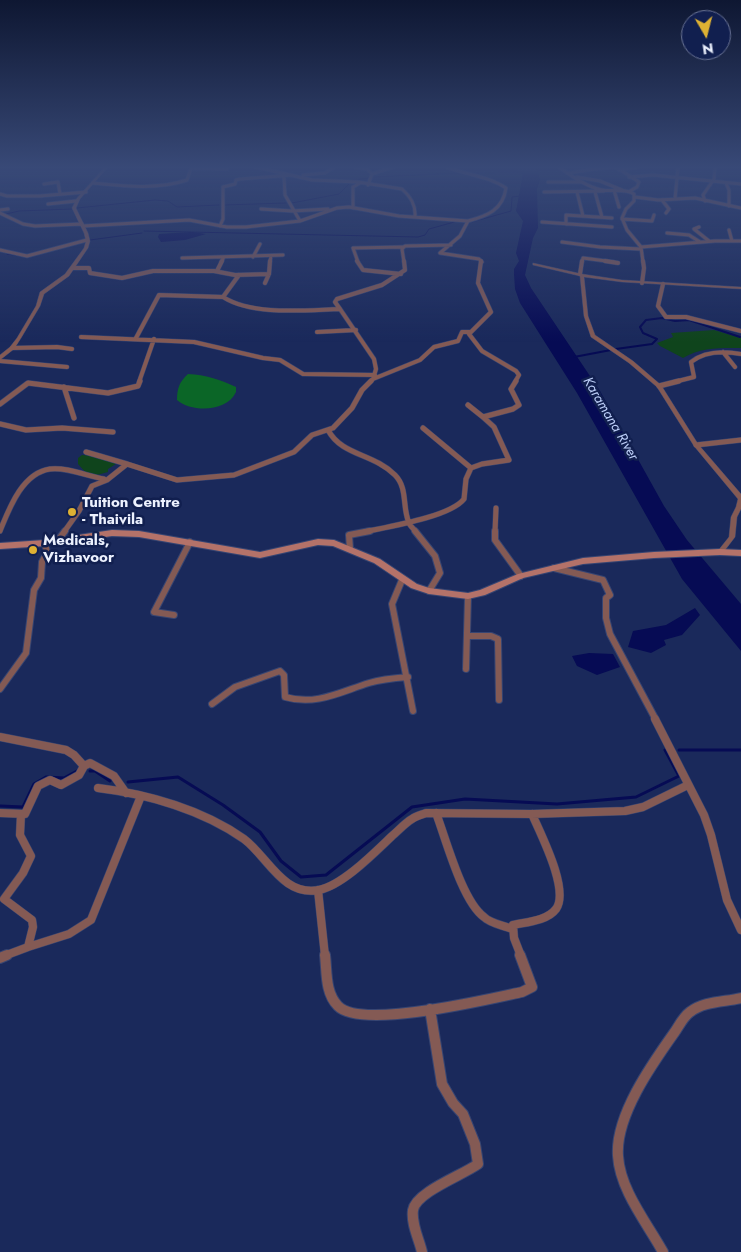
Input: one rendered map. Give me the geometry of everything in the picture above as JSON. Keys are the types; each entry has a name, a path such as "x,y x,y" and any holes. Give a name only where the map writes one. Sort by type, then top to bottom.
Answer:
{"main road":[{"path":"0,546 45,543 60,539 112,533 139,534 260,555 318,542 334,543 378,561 402,580 428,591 468,596 482,593 521,576 583,561 654,555 741,553"}],"street":[{"path":"32,225 63,225"},
{"path":"12,348 38,306 42,293 67,275 86,248 88,240 83,225"},
{"path":"217,225 240,227 256,225"},
{"path":"81,337 154,339 206,344 218,349 280,360 303,374 374,377 420,360 434,347 458,340 462,332 470,332 490,312 478,289 477,282 482,262 441,254 441,251 451,245 467,225"},
{"path":"588,225 612,227"},
{"path":"625,225 640,248 644,268 642,283"},
{"path":"699,227 694,229 709,241"},
{"path":"729,230 732,241"},
{"path":"667,233 689,235 700,242"},
{"path":"0,250 27,256 88,240"},
{"path":"562,242 588,246 640,248 709,241 741,241"},
{"path":"253,257 260,244"},
{"path":"401,274 363,270 359,266 352,248 359,246 451,245"},
{"path":"588,246 583,258 581,274 586,316 593,336 631,362 659,386 696,445 741,499 740,507 734,517 732,537 720,552"},
{"path":"86,452 166,478 204,479 234,475 286,456 298,449 312,435 328,430 345,417 362,390 374,377 376,363 372,352 335,302 337,299 389,282 401,274 405,268 403,247"},
{"path":"182,258 283,255"},
{"path":"265,283 269,274 271,256"},
{"path":"217,271 224,257"},
{"path":"196,271 199,258"},
{"path":"583,258 618,263"},
{"path":"535,264 581,274 642,283 741,288"},
{"path":"73,268 89,268 90,273 122,278 148,272 217,271 239,275 269,274"},
{"path":"223,297 239,275"},
{"path":"663,284 658,306 666,317 686,316 708,324 741,331"},
{"path":"136,338 159,295 223,297 231,303 295,311 340,309"},
{"path":"317,332 356,330"},
{"path":"470,332 473,340 483,352 507,363 519,376 510,389 519,405 513,409 483,417"},
{"path":"0,404 28,383 108,393 138,386 154,339"},
{"path":"67,367 0,359 3,353 12,348 57,347 72,349"},
{"path":"659,386 694,377 691,362 696,357 723,352 741,354"},
{"path":"723,352 735,367"},
{"path":"64,387 74,418"},
{"path":"350,549 349,536 409,522 455,506 462,502 466,478 471,468 482,464 509,460 494,428 468,405"},
{"path":"0,424 26,430 62,428 112,432"},
{"path":"423,428 471,468"},
{"path":"328,430 333,439 342,447 374,459 395,475 402,485 409,522 435,556 440,572 428,591"},
{"path":"696,445 741,440"},
{"path":"60,539 79,512 92,486 108,480 126,464"},
{"path":"0,531 10,506 23,486 42,471 58,469 108,480"},
{"path":"496,508 495,540 521,576"},
{"path":"174,615 154,612 190,542"},
{"path":"0,688 26,653 34,590 41,578 42,562 47,553 45,543"},
{"path":"553,568 603,580 610,595 606,598 606,618 610,634 682,769 711,835 727,900 741,930"},
{"path":"402,580 392,604 408,677 413,711"},
{"path":"466,669 468,596"},
{"path":"467,636 491,636 498,639 499,700"},
{"path":"212,704 235,687 280,671 284,675 285,697 300,701 324,699 380,680 408,677"},
{"path":"0,738 10,742 60,748 72,753 84,766"},
{"path":"0,813 25,814 38,786 50,780 61,785 79,775 84,766 90,763 114,776 126,793"},
{"path":"98,788 158,798 235,833 262,856 278,878 290,886 305,890 318,890 328,888 341,880 411,819 426,813 532,814 625,812 643,807 688,785"},
{"path":"0,958 69,934 91,920 141,796"},
{"path":"318,890 329,993 334,1003 342,1009 354,1013 374,1014 430,1009 522,992 532,987 512,929 484,917 478,911 466,888 436,813"},
{"path":"21,814 20,835 31,856 23,873 6,894 4,900 32,920 33,927 28,947"},
{"path":"512,929 513,925 549,914 556,909 560,902 555,872 532,814"},
{"path":"663,1252 627,1186 618,1156 620,1135 633,1100 668,1041 689,1012 706,1003 741,998"},
{"path":"422,1252 412,1211 414,1203 421,1196 465,1174 478,1164 475,1144 463,1114 453,1103 442,1084 430,1009"}],"green space":[{"path":"714,330 741,338 741,348 704,350 683,358 657,343 673,337 671,333"},
{"path":"188,374 207,376 224,382 236,387 236,392 225,404 217,407 200,408 183,404 177,400 177,392"},
{"path":"82,455 117,458 119,462 108,469 108,472 97,475 87,474 78,464 78,458"}],"water":[{"name":"Karamana River","path":"522,225 538,225 533,238 525,275 531,288 600,391 664,506 687,540 741,604 741,651 682,579 577,393 520,303 515,289 514,269 519,261 516,253"},
{"path":"192,232 206,234 185,240 161,242 158,237 159,234"},
{"path":"695,608 700,615 682,635 664,640 666,645 651,653 628,647 633,631 666,625"},
{"path":"589,653 613,654 620,667 597,675 577,666 572,656"}],"waterway":[{"path":"144,231 418,237 425,235 429,229 442,225"},
{"path":"90,240 142,233"},
{"path":"7,254 28,257 80,243"},
{"path":"616,349 652,344 657,339 643,333 640,327 646,320 662,318 675,321 689,320 740,337"},
{"path":"574,357 611,350"},
{"path":"128,782 178,777 223,805 260,832 281,861 301,877 326,875 412,807 465,799 557,804 636,797 679,776 665,750"},
{"path":"679,750 741,750"},
{"path":"0,806 23,807 34,784 46,777 64,778 77,771"},
{"path":"90,771 95,771 110,781"}],"place":[{"name":"Tuition Centre - Thaivila","path":"72,512"},
{"name":"Medicals, Vizhavoor","path":"33,550"}]}
